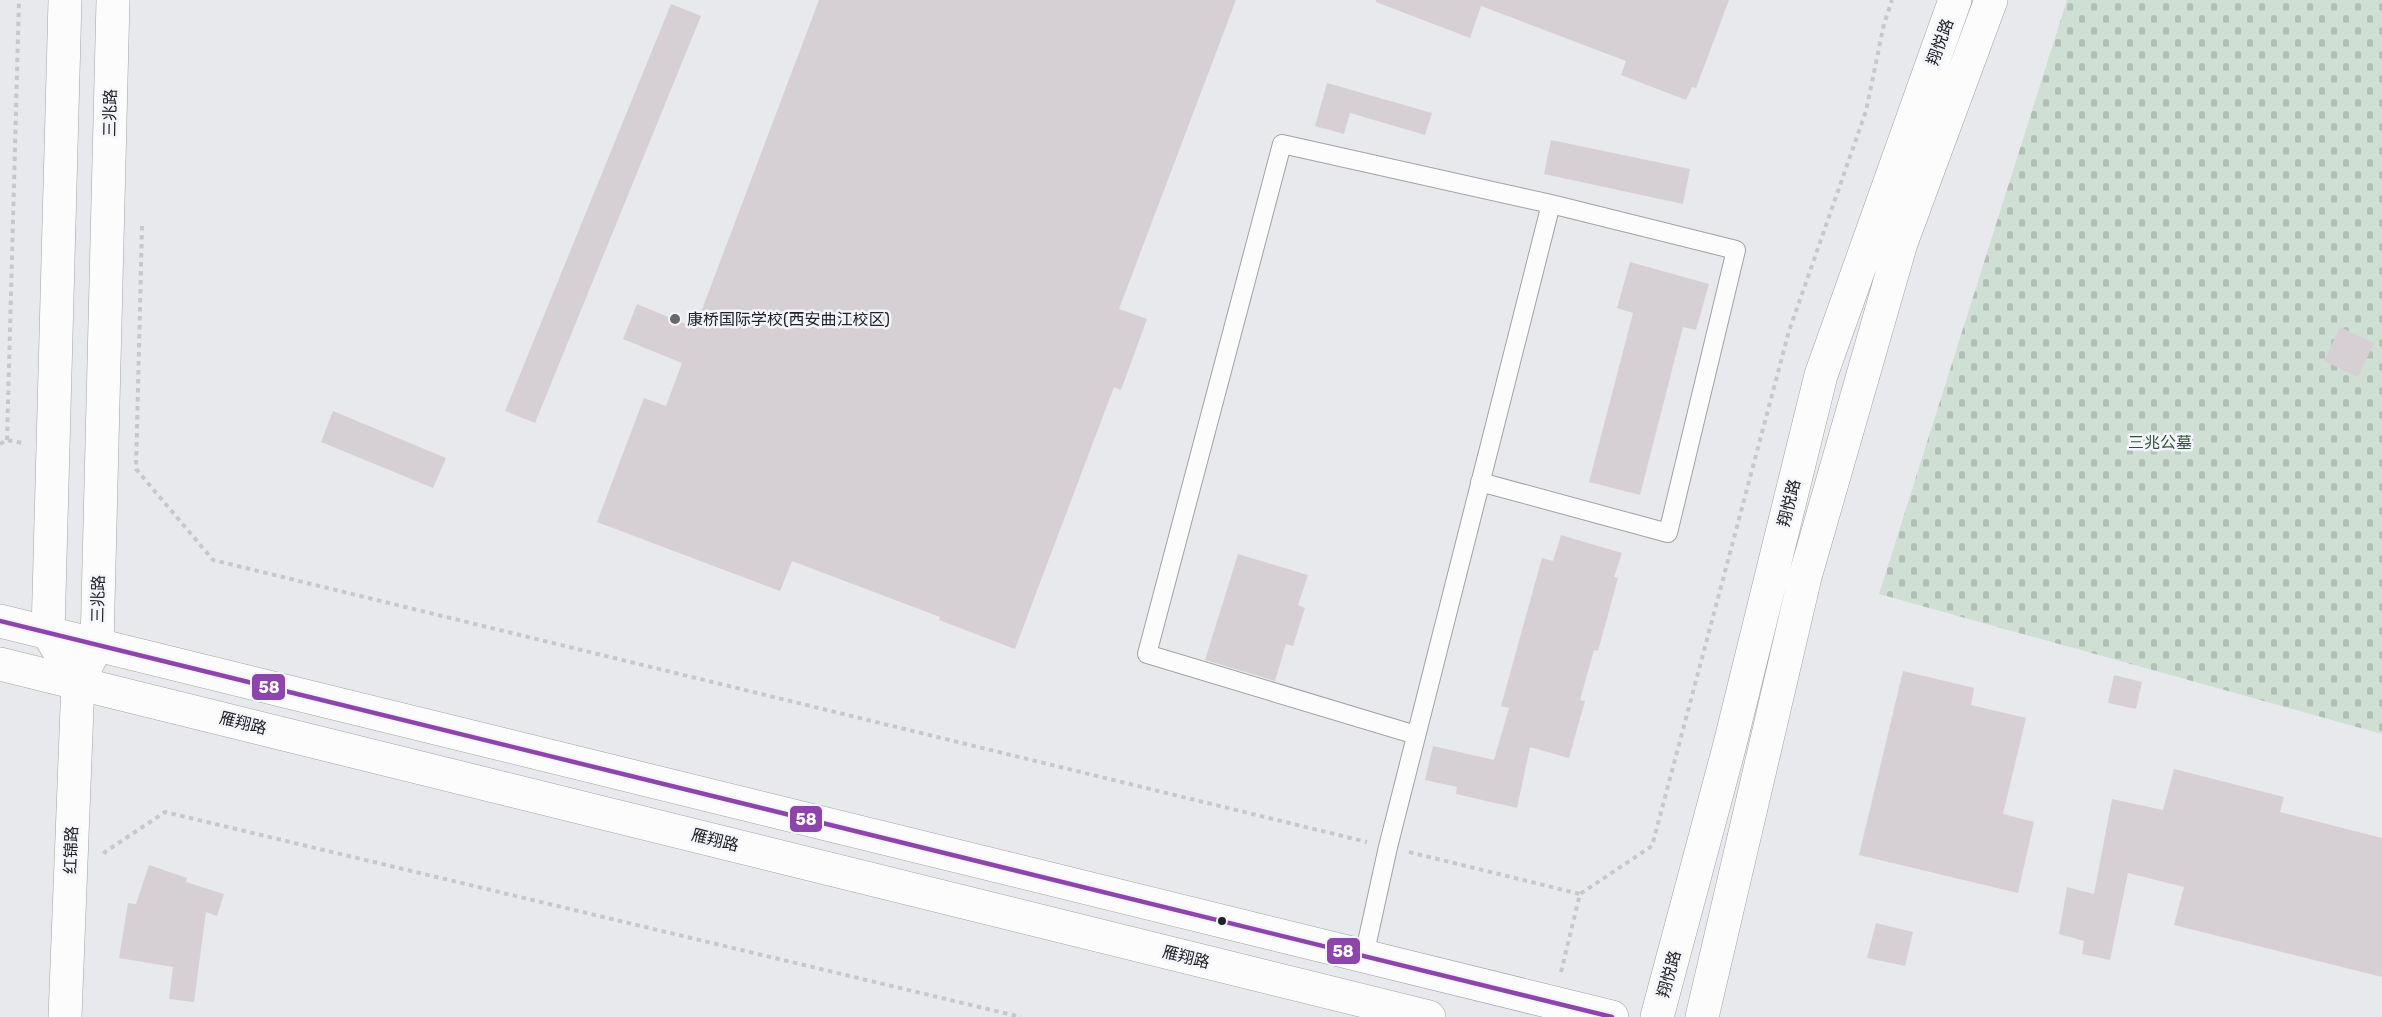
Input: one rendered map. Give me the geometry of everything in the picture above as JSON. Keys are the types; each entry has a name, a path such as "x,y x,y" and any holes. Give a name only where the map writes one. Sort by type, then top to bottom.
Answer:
{"street":[{"path":"65,0 48,633 78,682"},
{"name":"三兆路","path":"78,682 97,645 113,0"},
{"name":"翔悦路","path":"1658,1017 1729,748 1821,375 1955,0"},
{"name":"翔悦路","path":"1702,1017 1805,578 1901,243 1991,0"},
{"path":"0,621 1612,1017"},
{"name":"雁翔路","path":"0,664 1429,1017"},
{"name":"红锦路","path":"65,1017 78,682"}],"lane":[{"path":"1416,735 1147,654 1282,144 1551,204 1736,250 1668,533 1480,482"},
{"path":"1364,956 1388,847 1551,204"}],"path":[{"path":"7,440 19,0"},
{"path":"1554,1003 1580,894 1652,846 1789,331 1866,111 1884,24 1892,0"},
{"path":"142,223 136,469 213,560 1580,894"},
{"path":"104,864 105,852 165,812 1021,1017"}],"green space":[{"name":"三兆公墓","path":"2067,0 2382,0 2382,734 1879,594"}],"building":[{"path":"819,0 1236,0 1119,309 1147,319 1121,390 1114,387 1015,649 939,620 940,617 792,561 780,591 597,522 644,398 666,406 682,363 623,339 637,304 695,328"},
{"path":"1376,0 1729,0 1696,88 1692,87 1686,100 1621,75 1626,61 1481,6 1470,38 1376,2"},
{"path":"671,4 701,16 535,423 505,411"},
{"path":"1327,83 1432,113 1425,135 1350,113 1344,134 1315,126"},
{"path":"1551,140 1690,169 1683,204 1544,174"},
{"path":"1630,262 1709,284 1696,330 1683,327 1640,495 1589,482 1633,313 1617,308"},
{"path":"2340,327 2374,343 2358,377 2324,361"},
{"path":"333,411 446,458 433,488 321,442"},
{"path":"1561,535 1622,553 1614,577 1618,578 1598,651 1594,650 1580,700 1585,701 1569,758 1530,747 1517,808 1456,794 1457,787 1425,780 1433,746 1494,760 1509,708 1501,706 1542,558 1553,561"},
{"path":"1238,554 1308,575 1298,605 1305,608 1293,646 1286,644 1275,681 1205,660"},
{"path":"1903,671 1974,688 1971,705 2026,718 2003,814 2034,822 2018,893 1859,855"},
{"path":"2114,675 2142,682 2136,709 2108,703"},
{"path":"2174,769 2284,797 2280,812 2382,838 2382,977 2174,925 2184,887 2128,873 2110,960 2082,954 2084,941 2059,934 2067,887 2094,894 2112,799 2163,810"},
{"path":"149,865 187,878 186,882 224,894 217,916 206,912 194,1002 169,999 173,967 119,958 128,903 136,904"},
{"path":"1876,923 1913,932 1905,966 1867,958"}],"transit line":[{"name":"58","path":"0,621 1612,1017"}],"place":[{"name":"康桥国际学校(西安曲江校区)","path":"675,319"}]}
